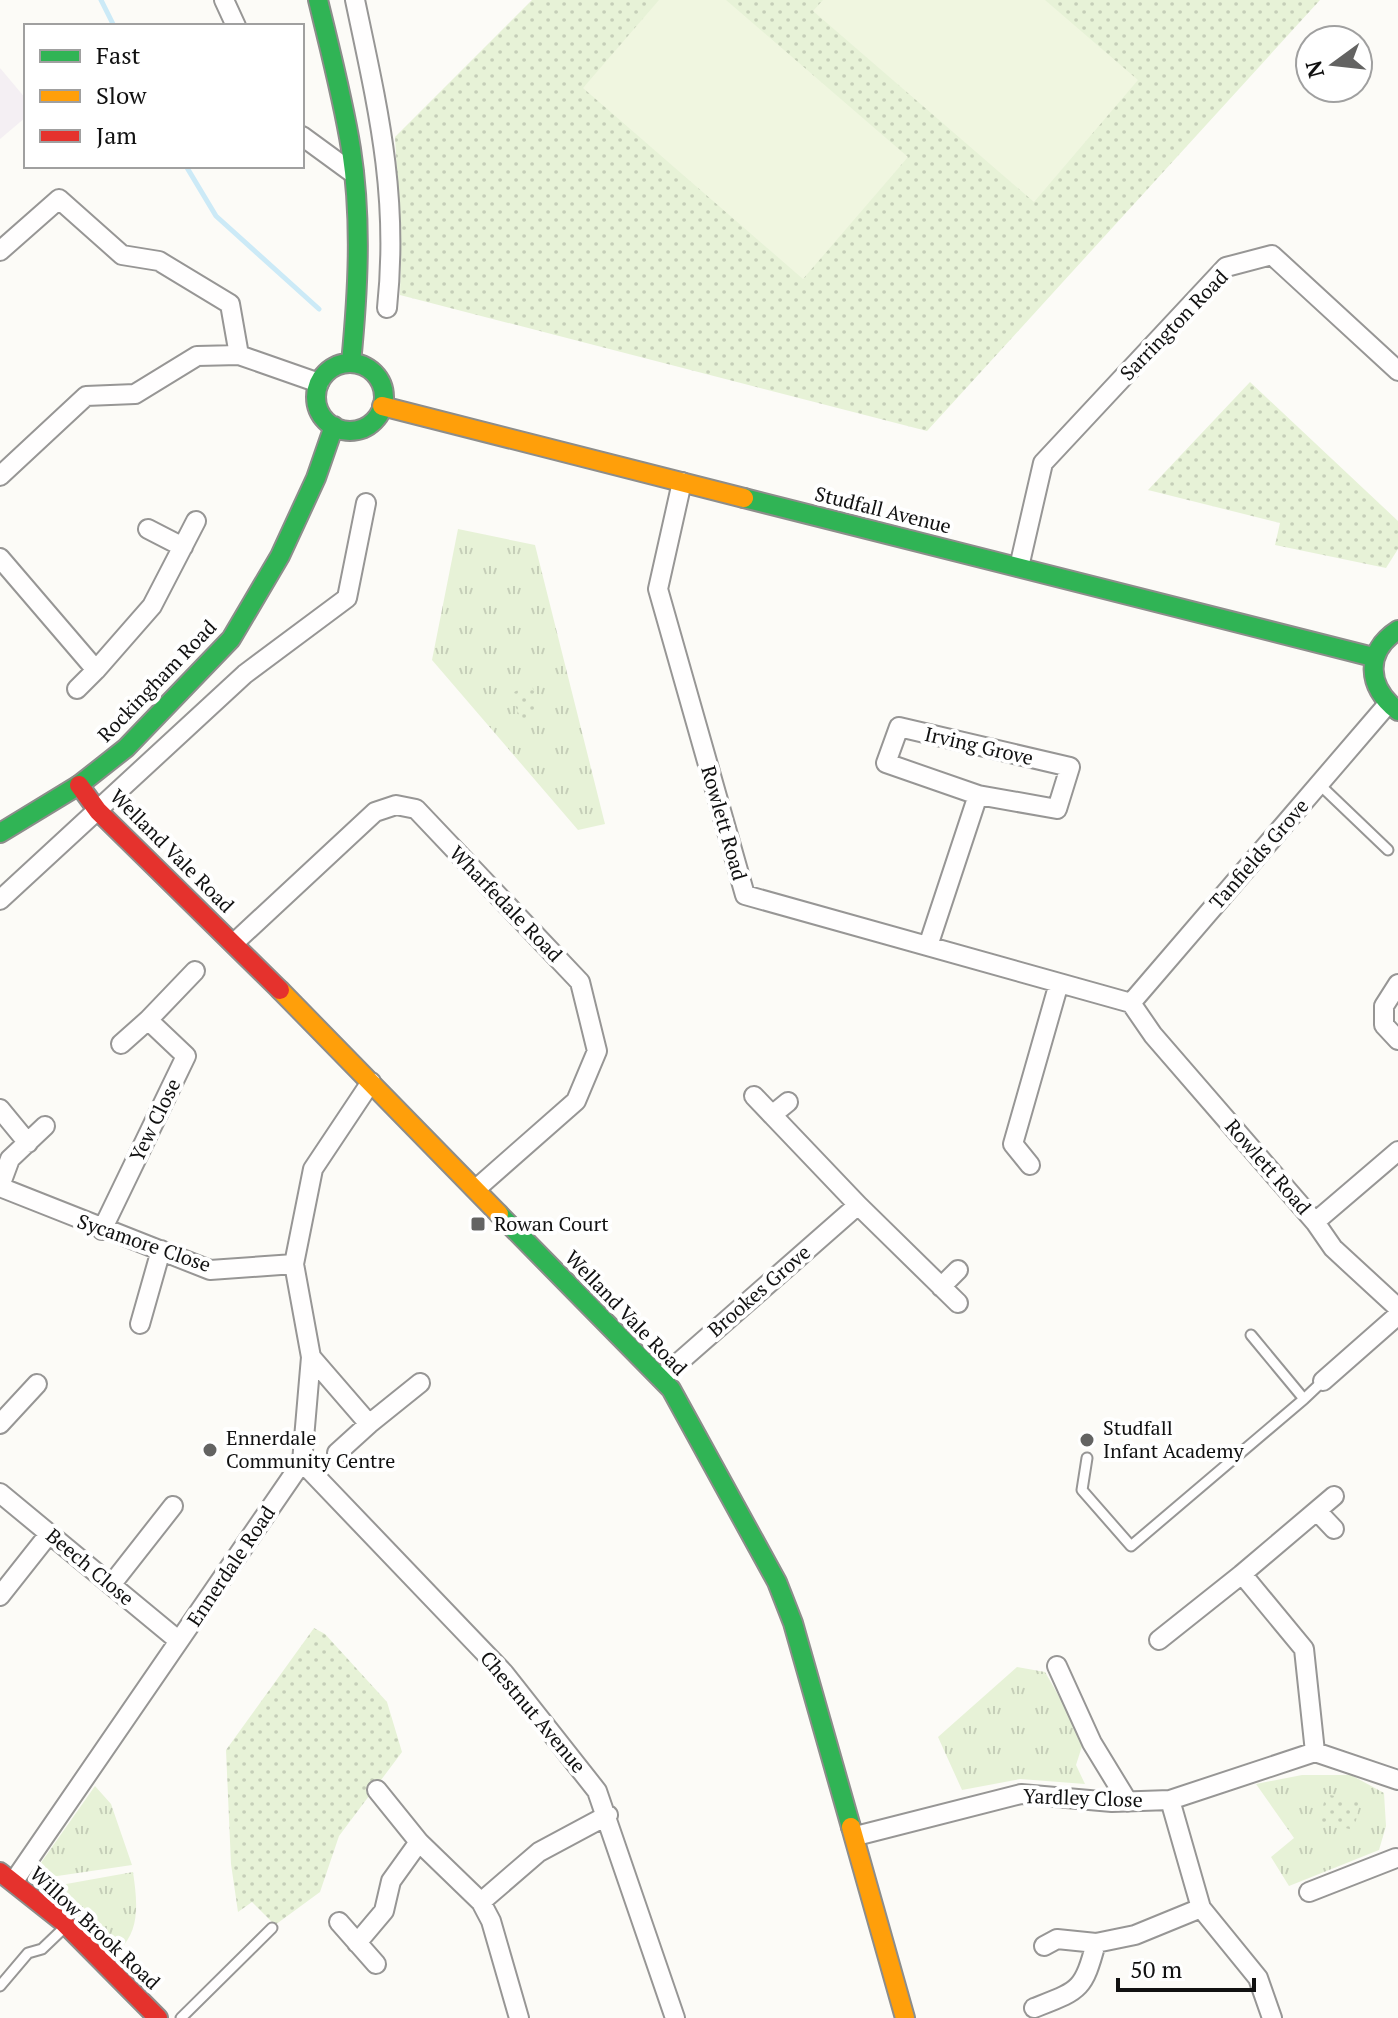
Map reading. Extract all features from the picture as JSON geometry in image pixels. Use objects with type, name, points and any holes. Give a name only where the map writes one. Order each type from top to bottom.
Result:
[{"type":"street","points":[[224,0],[235,24]]},
{"type":"street","points":[[318,0],[345,117],[354,174],[358,295],[351,363]]},
{"type":"street","points":[[355,0],[388,162],[393,251],[387,308]]},
{"type":"street","points":[[304,137],[354,174]]},
{"type":"street","points":[[0,251],[59,199],[122,255],[159,261],[230,304],[239,355]]},
{"type":"street","name":"Sarrington Road","points":[[1019,567],[1043,463],[1226,267],[1272,255],[1398,371]]},
{"type":"street","points":[[0,476],[86,396],[135,394],[197,356],[239,355],[319,383]]},
{"type":"street","points":[[351,363],[372,371],[379,380],[382,406],[369,425],[358,429],[334,426],[318,409],[319,383],[335,366],[351,363]]},
{"type":"street","name":"Studfall Avenue","points":[[382,406],[1373,657]]},
{"type":"street","name":"Rockingham Road","points":[[0,833],[79,785],[126,748],[231,639],[280,556],[316,478],[334,426]]},
{"type":"street","name":"Rowlett Road","points":[[682,482],[658,589],[745,895],[1131,1003],[1153,1035],[1315,1222],[1333,1248],[1398,1308]]},
{"type":"street","points":[[0,900],[245,674],[347,598],[366,503]]},
{"type":"street","points":[[77,689],[152,606],[196,521]]},
{"type":"street","points":[[148,529],[183,547]]},
{"type":"street","points":[[0,558],[96,670]]},
{"type":"street","points":[[1392,708],[1373,683],[1373,657],[1380,644],[1398,630]]},
{"type":"street","name":"Tanfields Grove","points":[[1131,1003],[1319,784],[1392,708]]},
{"type":"street","name":"Irving Grove","points":[[899,727],[1070,767],[1057,809],[978,795],[886,763],[899,727]]},
{"type":"street","name":"Welland Vale Road","points":[[79,785],[98,811],[234,943],[671,1389],[777,1582],[793,1623],[856,1836],[905,2018]]},
{"type":"street","points":[[928,946],[978,795]]},
{"type":"street","name":"Wharfedale Road","points":[[234,943],[375,812],[396,805],[416,809],[580,982],[597,1051],[576,1101],[476,1189]]},
{"type":"street","points":[[121,1044],[195,971]]},
{"type":"street","points":[[1030,1165],[1013,1144],[1059,983]]},
{"type":"street","points":[[1398,984],[1384,1006],[1384,1025],[1398,1040]]},
{"type":"street","name":"Yew Close","points":[[102,1230],[186,1056],[148,1020]]},
{"type":"street","name":"Ennerdale Road","points":[[7,1876],[179,1641],[302,1462],[311,1357],[294,1264],[313,1169],[371,1082]]},
{"type":"street","points":[[754,1096],[858,1205],[958,1303]]},
{"type":"street","points":[[772,1115],[788,1102]]},
{"type":"street","points":[[0,1109],[28,1143]]},
{"type":"street","points":[[0,1187],[10,1159],[45,1126]]},
{"type":"street","points":[[1315,1222],[1398,1151]]},
{"type":"street","name":"Sycamore Close","points":[[0,1187],[102,1230],[210,1270],[294,1264]]},
{"type":"street","name":"Brookes Grove","points":[[661,1378],[858,1205]]},
{"type":"street","points":[[140,1324],[161,1250]]},
{"type":"street","points":[[941,1287],[958,1270]]},
{"type":"street","points":[[1323,1381],[1398,1315]]},
{"type":"street","points":[[311,1357],[369,1424]]},
{"type":"street","points":[[337,1453],[420,1383]]},
{"type":"street","points":[[0,1424],[37,1384]]},
{"type":"street","name":"Chestnut Avenue","points":[[302,1462],[504,1673],[589,1779],[608,1815],[675,2018]]},
{"type":"street","name":"Beech Close","points":[[0,1493],[179,1641]]},
{"type":"street","points":[[1159,1640],[1184,1609],[1242,1574],[1334,1496]]},
{"type":"street","points":[[111,1585],[173,1506]]},
{"type":"street","points":[[1317,1511],[1334,1529]]},
{"type":"street","points":[[0,1596],[49,1534]]},
{"type":"street","points":[[1242,1574],[1304,1649],[1315,1752],[1398,1780]]},
{"type":"street","points":[[1057,1666],[1092,1743],[1128,1802]]},
{"type":"street","name":"Yardley Close","points":[[856,1836],[1021,1794],[1128,1802],[1170,1800],[1315,1752]]},
{"type":"street","points":[[377,1790],[419,1842],[481,1902],[491,1921],[519,2018]]},
{"type":"street","points":[[1170,1800],[1201,1908],[1258,1978],[1272,2018]]},
{"type":"street","points":[[481,1902],[549,1845],[608,1815]]},
{"type":"street","points":[[357,1943],[384,1911],[391,1881],[419,1842]]},
{"type":"street","points":[[1309,1892],[1397,1856]]},
{"type":"street","name":"Willow Brook Road","points":[[7,1876],[65,1927],[158,2018]]},
{"type":"street","points":[[1044,1946],[1057,1939],[1096,1943],[1135,1935],[1201,1908]]},
{"type":"street","points":[[339,1922],[376,1964]]},
{"type":"street","points":[[1034,2008],[1070,1994],[1086,1980],[1096,1943]]},
{"type":"lane","points":[[1319,784],[1388,850]]},
{"type":"lane","points":[[1251,1335],[1304,1399]]},
{"type":"lane","points":[[1087,1458],[1082,1490],[1131,1546],[1323,1381]]},
{"type":"lane","points":[[0,1986],[28,1953],[42,1949],[65,1927]]},
{"type":"lane","points":[[181,2018],[272,1928]]},
{"type":"shaded area","points":[[0,68],[24,97],[24,119],[0,139]]},
{"type":"green space","points":[[532,0],[1320,0],[1298,24],[1294,24],[1294,29],[927,431],[400,295],[401,246],[395,137]]},
{"type":"green space","points":[[659,0],[726,0],[908,157],[803,279],[583,88]]},
{"type":"green space","points":[[823,0],[1045,0],[1138,80],[1034,202],[813,11]]},
{"type":"green space","points":[[1250,382],[1398,521],[1398,549],[1386,568],[1275,545],[1280,523],[1148,490]]},
{"type":"green space","points":[[458,529],[535,545],[605,824],[578,830],[432,660]]},
{"type":"green space","points":[[530,684],[538,697],[535,716],[522,721],[510,694]]},
{"type":"green space","points":[[314,1628],[325,1634],[387,1702],[402,1752],[339,1836],[320,1892],[275,1925],[252,1902],[238,1912],[231,1864],[226,1750]]},
{"type":"green space","points":[[1017,1667],[1045,1672],[1084,1740],[1076,1765],[1085,1784],[1020,1779],[962,1790],[938,1737]]},
{"type":"green space","points":[[1302,1775],[1351,1775],[1384,1793],[1386,1826],[1379,1850],[1289,1886],[1271,1857],[1294,1838],[1256,1784]]},
{"type":"green space","points":[[95,1786],[111,1804],[132,1865],[37,1879],[34,1875],[38,1867]]},
{"type":"green space","points":[[1326,1794],[1360,1802],[1354,1830],[1319,1822]]},
{"type":"green space","points":[[133,1872],[136,1914],[131,1933],[119,1950],[44,1888]]},
{"type":"waterway","points":[[101,0],[113,24]]},
{"type":"waterway","points":[[187,168],[216,216],[319,309]]},
{"type":"traffic: fast","points":[[318,0],[344,112],[357,202],[356,310],[351,363]]},
{"type":"traffic: fast","points":[[350,363],[374,373],[384,397],[374,421],[350,431],[326,421],[316,397],[326,373],[350,363]]},
{"type":"traffic: fast","points":[[0,833],[79,785],[126,748],[231,639],[280,556],[316,478],[334,426]]},
{"type":"traffic: fast","points":[[744,498],[1373,657]]},
{"type":"traffic: fast","points":[[1398,630],[1379,649],[1374,670],[1380,691],[1398,711]]},
{"type":"traffic: fast","points":[[499,1214],[671,1389],[777,1582],[793,1623],[851,1827]]},
{"type":"traffic: slow","points":[[382,406],[744,498]]},
{"type":"traffic: slow","points":[[280,990],[499,1214]]},
{"type":"traffic: slow","points":[[851,1827],[905,2018]]},
{"type":"traffic: jam","points":[[79,785],[98,811],[280,990]]},
{"type":"traffic: jam","points":[[0,1872],[63,1922],[158,2018]]},
{"type":"place","name":"Rowan Court","points":[[478,1224]]},
{"type":"place","name":"Studfall Infant Academy","points":[[1087,1440]]},
{"type":"place","name":"Ennerdale Community Centre","points":[[210,1450]]}]
